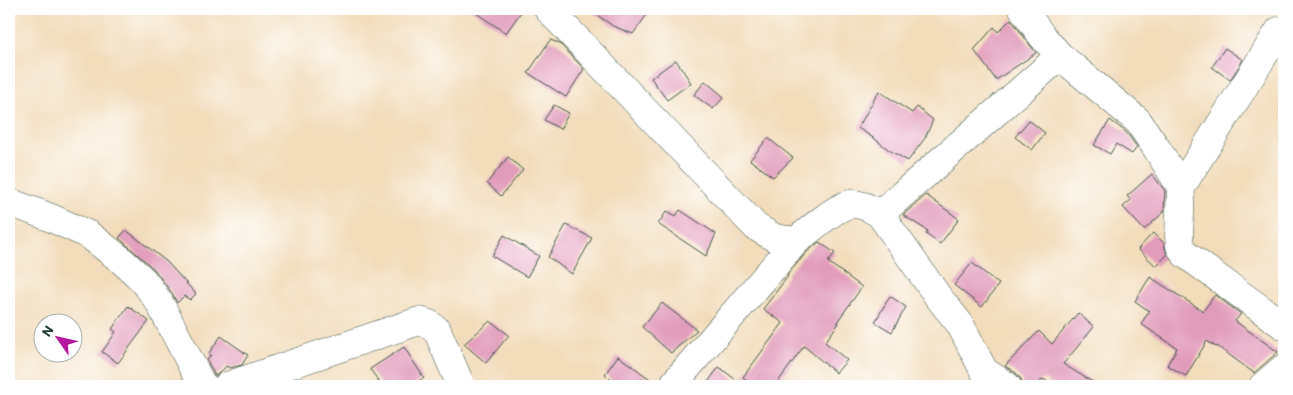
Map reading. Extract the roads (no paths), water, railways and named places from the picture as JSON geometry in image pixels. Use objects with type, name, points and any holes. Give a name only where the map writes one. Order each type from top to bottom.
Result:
[{"type":"street","points":[[548,9],[756,227],[774,238],[796,241]]},
{"type":"street","points":[[1023,9],[1042,36],[1060,56],[1138,121],[1182,187]]},
{"type":"street","points":[[1279,31],[1182,187],[1178,237],[1180,246],[1185,254],[1284,326]]},
{"type":"street","points":[[880,214],[1060,56]]},
{"type":"street","points":[[9,202],[89,235],[120,258],[143,280],[159,302],[204,386]]},
{"type":"street","points":[[675,382],[796,241],[832,213],[850,204],[868,207],[880,214],[939,298],[960,324],[984,371],[1007,386]]},
{"type":"street","points":[[227,386],[419,321],[429,324],[437,330],[461,386]]},
{"type":"street","points":[[1262,386],[1284,368]]}]
